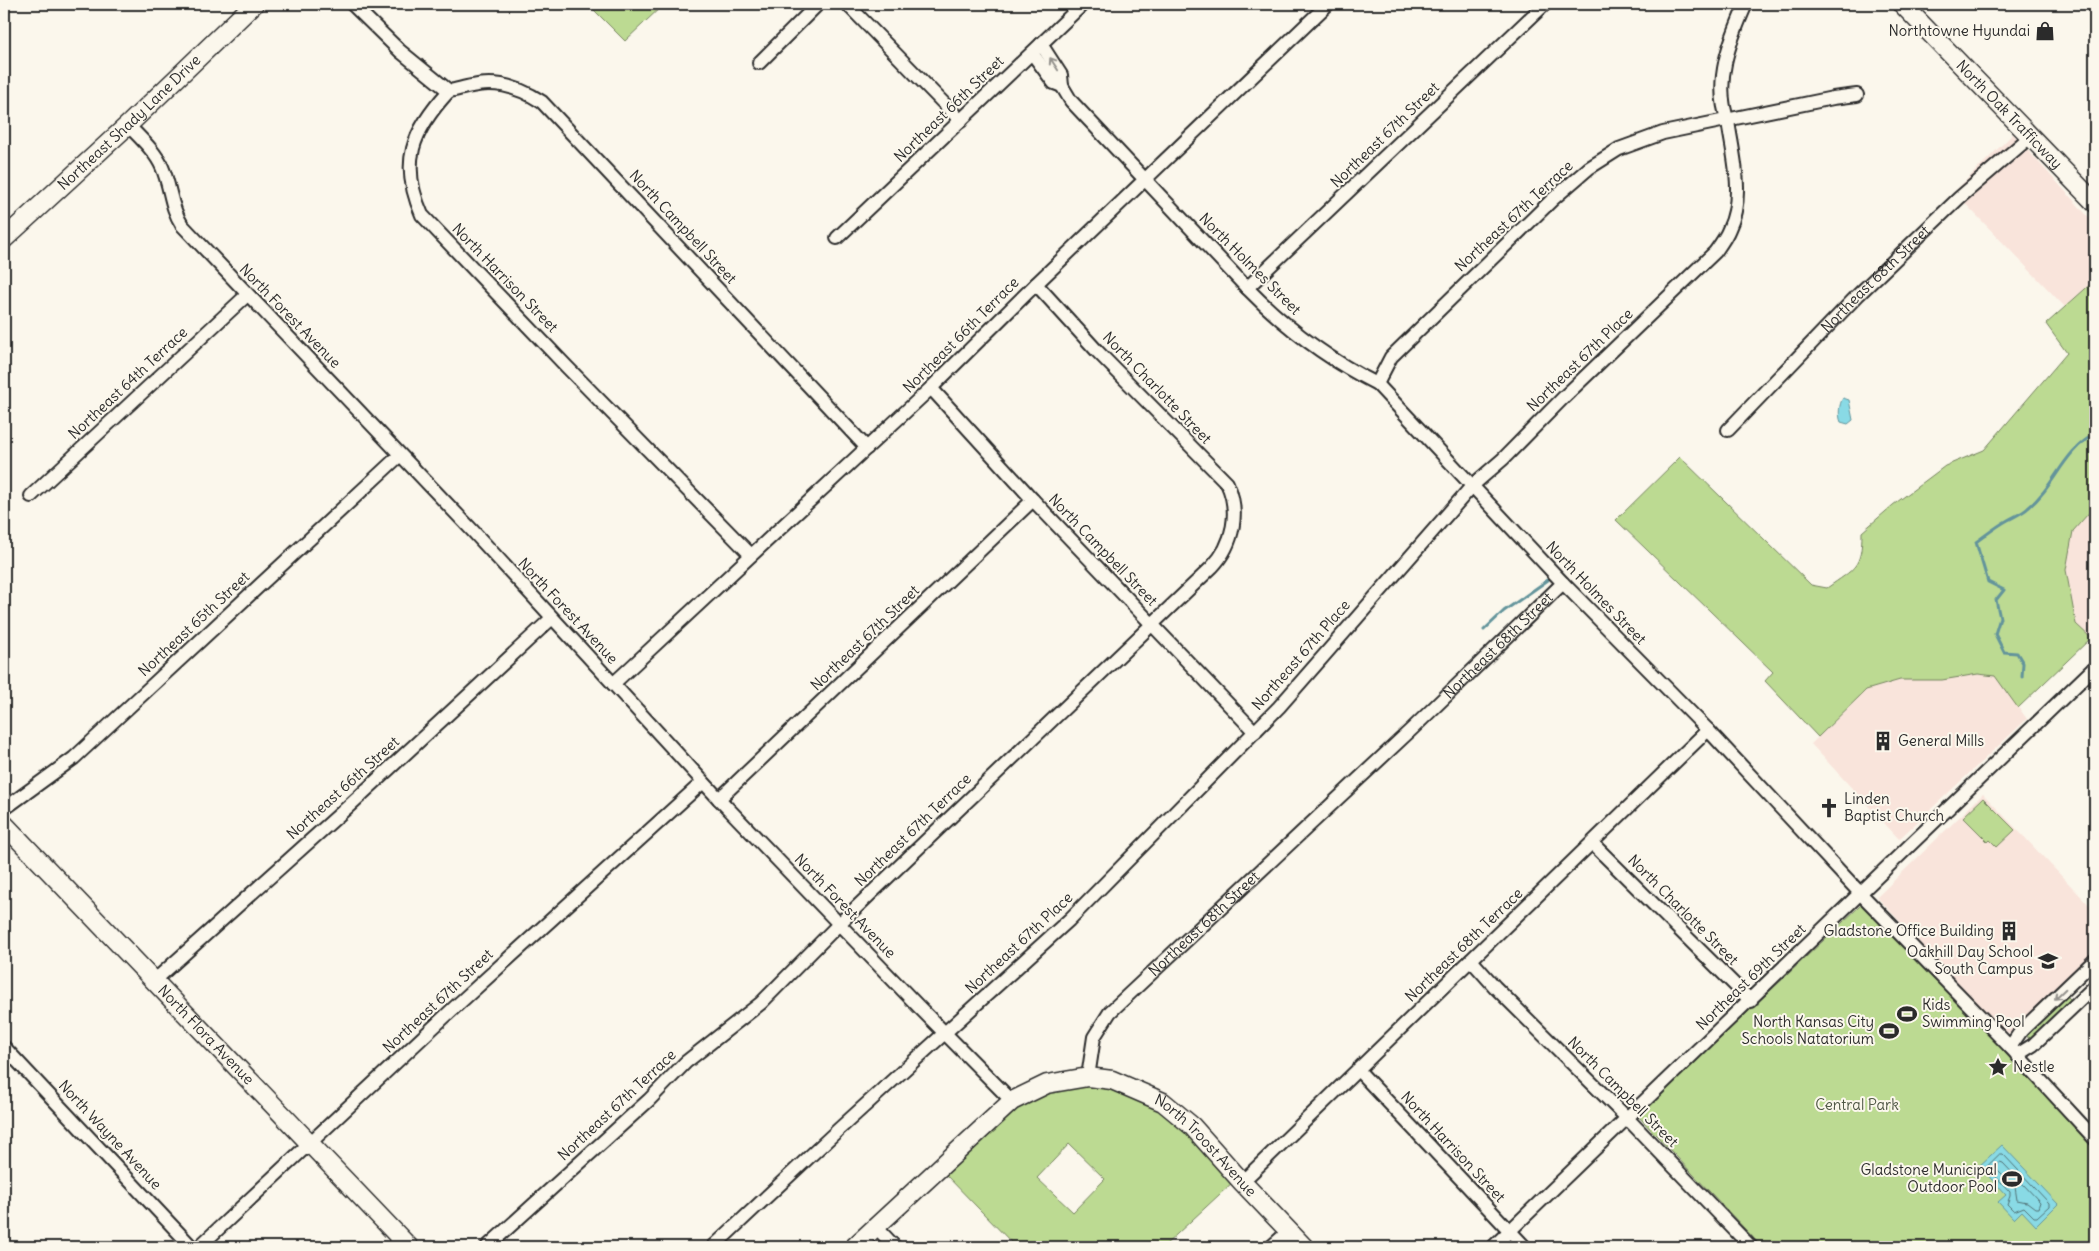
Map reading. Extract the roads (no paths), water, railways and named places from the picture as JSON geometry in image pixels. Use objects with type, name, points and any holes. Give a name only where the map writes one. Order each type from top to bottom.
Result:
[{"type":"street","name":"Northeast Shady Lane Drive","points":[[4,239],[128,125],[254,4]]},
{"type":"street","points":[[352,4],[400,51],[449,91]]},
{"type":"street","points":[[759,63],[818,4]]},
{"type":"street","points":[[846,4],[961,121]]},
{"type":"street","name":"Northeast 66th Street","points":[[838,238],[1083,4]]},
{"type":"street","name":"Northeast 66th Terrace","points":[[613,684],[931,388],[1036,284],[1328,4]]},
{"type":"street","name":"Northeast 67th Street","points":[[1247,288],[1545,4]]},
{"type":"street","name":"Northeast 67th Place","points":[[713,1247],[1069,920],[1279,707],[1473,485],[1503,459],[1564,397],[1715,252],[1730,229],[1736,208],[1738,186],[1728,121],[1724,112],[1724,63],[1728,47],[1746,4]]},
{"type":"street","name":"North Oak Trafficway","points":[[1902,4],[2095,203]]},
{"type":"street","name":"North Holmes Street","points":[[1036,49],[1054,82],[1062,86],[1071,102],[1087,120],[1272,314],[1293,331],[1356,373],[1377,384],[1473,485],[1562,583],[1708,730],[1860,894],[2014,1051],[2095,1138]]},
{"type":"street","name":"North Campbell Street","points":[[449,91],[472,85],[502,85],[523,91],[542,102],[867,448]]},
{"type":"street","name":"North Harrison Street","points":[[449,91],[428,115],[414,144],[411,177],[416,201],[422,215],[751,555]]},
{"type":"street","name":"Northeast 67th Terrace","points":[[1377,384],[1391,357],[1553,199],[1589,168],[1619,149],[1663,133],[1833,98],[1857,95]]},
{"type":"street","name":"North Forest Avenue","points":[[128,125],[159,160],[166,178],[172,205],[182,225],[400,455],[719,799],[1012,1101]]},
{"type":"street","name":"Northeast 68th Street","points":[[1728,430],[1858,295],[1959,198],[2031,136]]},
{"type":"street","name":"North Charlotte Street","points":[[1036,284],[1097,350],[1227,483],[1235,509],[1233,524]]},
{"type":"street","name":"Northeast 64th Terrace","points":[[31,496],[248,295]]},
{"type":"street","name":"North Campbell Street","points":[[931,388],[1033,500],[1255,732]]},
{"type":"street","name":"Northeast 65th Street","points":[[4,809],[74,758],[400,455]]},
{"type":"street","name":"Northeast 67th Street","points":[[719,799],[1033,500]]},
{"type":"street","name":"Northeast 67th Terrace","points":[[487,1247],[649,1100],[686,1062],[761,1002],[839,924],[1152,625],[1217,562],[1227,543],[1233,524]]},
{"type":"street","name":"Northeast 68th Street","points":[[1088,1077],[1094,1037],[1110,1012],[1413,728],[1562,583]]},
{"type":"street","name":"Northeast 66th Street","points":[[154,981],[350,806],[552,618]]},
{"type":"street","name":"Northeast 69th Street","points":[[1493,1247],[1751,1001],[2095,667]]},
{"type":"street","name":"Northeast 68th Terrace","points":[[1242,1182],[1708,730]]},
{"type":"street","name":"Northeast 67th Street","points":[[199,1247],[309,1143],[703,782]]},
{"type":"street","name":"North Flora Avenue","points":[[4,824],[409,1247]]},
{"type":"street","name":"North Charlotte Street","points":[[1592,843],[1751,1001]]},
{"type":"street","name":"North Campbell Street","points":[[1471,960],[1495,987],[1627,1118],[1751,1247]]},
{"type":"street","points":[[2014,1051],[2021,1032],[2095,960]]},
{"type":"street","points":[[2014,1051],[2033,1045],[2095,986]]},
{"type":"street","name":"North Wayne Avenue","points":[[4,1047],[192,1247]]},
{"type":"street","name":"North Harrison Street","points":[[1358,1070],[1525,1247]]},
{"type":"street","points":[[854,1247],[1012,1101],[1047,1084],[1088,1077]]},
{"type":"street","name":"North Troost Avenue","points":[[1088,1077],[1112,1080],[1163,1102],[1192,1126],[1304,1247]]},
{"type":"street","points":[[876,1227],[895,1247]]},
{"type":"street","points":[[1272,1247],[1289,1231]]},
{"type":"water","points":[[1843,398],[1849,400],[1853,420],[1848,424],[1841,422],[1840,419],[1840,406]]},
{"type":"water","name":"Gladstone Municipal Outdoor Pool","points":[[2002,1145],[2058,1204],[2036,1226],[2022,1211],[2014,1219],[1998,1202],[2006,1195],[1979,1166]]},
{"type":"waterway","points":[[2022,677],[2023,663],[2017,653],[2004,652],[1995,634],[2000,618],[1996,600],[2004,590],[1988,582],[1976,542],[2028,508],[2046,489],[2075,449],[2095,434]]},
{"type":"waterway","points":[[1484,630],[1504,611],[1548,580]]},
{"type":"place","name":"Northtowne Hyundai","points":[[2045,31]]},
{"type":"place","name":"General Mills","points":[[1883,741]]},
{"type":"place","name":"Linden Baptist Church","points":[[1829,808]]},
{"type":"place","name":"Gladstone Office Building","points":[[2009,931]]},
{"type":"place","name":"Oakhill Day School South Campus","points":[[2048,961]]},
{"type":"place","name":"Kids Swimming Pool","points":[[1907,1014]]},
{"type":"place","name":"North Kansas City Schools Natatorium","points":[[1889,1031]]},
{"type":"place","name":"Nestle","points":[[1998,1067]]},
{"type":"place","name":"Gladstone Municipal Outdoor Pool","points":[[2012,1179]]},
{"type":"park label","name":"Central Park","points":[[1857,1105]]}]
